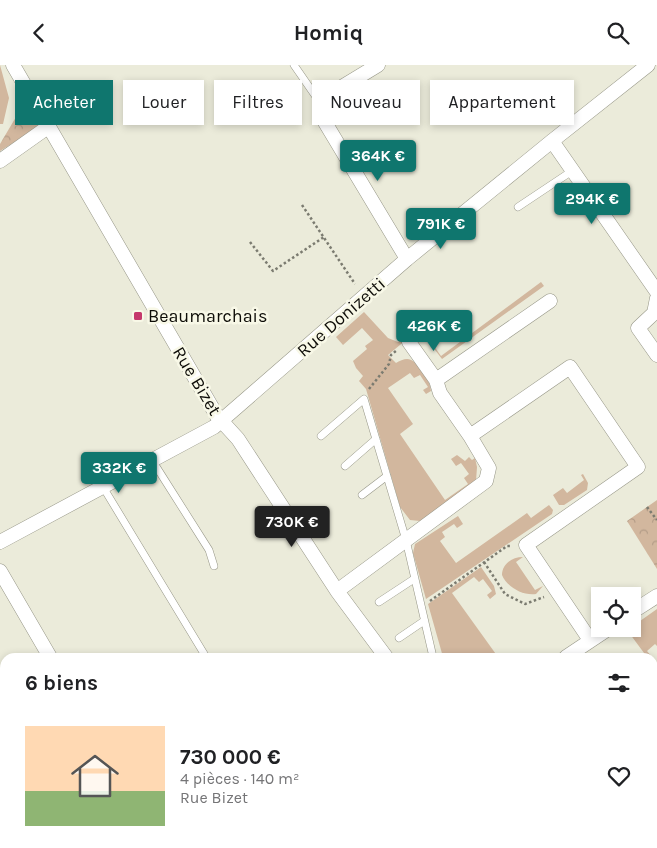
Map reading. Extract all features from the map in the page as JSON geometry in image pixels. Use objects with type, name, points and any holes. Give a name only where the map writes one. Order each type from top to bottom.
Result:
[{"type":"street","name":"Rue Bizet","points":[[13,65],[222,421],[238,439],[337,591],[383,653]]},
{"type":"street","points":[[353,80],[378,65]]},
{"type":"street","name":"Rue Donizetti","points":[[0,542],[222,421],[407,259],[645,66]]},
{"type":"street","points":[[327,125],[407,259]]},
{"type":"street","points":[[0,161],[48,127]]},
{"type":"street","points":[[552,141],[657,292]]},
{"type":"street","points":[[657,298],[654,313],[638,328],[657,355]]},
{"type":"street","points":[[436,380],[550,301]]},
{"type":"street","points":[[337,591],[486,481],[489,468],[470,436],[440,393],[436,380],[409,341]]},
{"type":"street","points":[[470,436],[570,367],[638,467],[526,545],[590,640]]},
{"type":"street","points":[[0,571],[48,653]]},
{"type":"street","points":[[641,606],[657,596]]},
{"type":"street","points":[[572,653],[595,637]]},
{"type":"lane","points":[[294,65],[312,91]]},
{"type":"lane","points":[[518,207],[572,171]]},
{"type":"lane","points":[[322,435],[364,399],[406,540],[431,653]]},
{"type":"lane","points":[[345,466],[376,439]]},
{"type":"lane","points":[[152,460],[209,550],[214,566]]},
{"type":"lane","points":[[362,495],[387,476]]},
{"type":"lane","points":[[103,487],[204,653]]},
{"type":"lane","points":[[379,602],[414,579]]},
{"type":"lane","points":[[399,637],[424,621]]},
{"type":"path","points":[[302,205],[355,284],[362,279]]},
{"type":"path","points":[[250,242],[273,271],[324,237]]},
{"type":"path","points":[[364,399],[365,394],[389,364],[391,355],[409,341]]},
{"type":"path","points":[[647,507],[657,520]]},
{"type":"path","points":[[421,608],[507,546],[526,545]]},
{"type":"path","points":[[484,563],[505,594],[525,604],[540,599],[556,590]]},
{"type":"green space","points":[[0,65],[9,98],[3,124],[0,124]]},
{"type":"green space","points":[[15,119],[15,125],[38,125],[39,127],[0,151],[0,144]]},
{"type":"green space","points":[[541,282],[544,286],[442,359],[419,329],[388,355],[396,363],[407,359],[411,360],[419,367],[429,382],[431,391],[426,394],[423,390],[428,387],[420,375],[414,378],[410,373],[388,388],[413,424],[400,434],[445,500],[468,484],[464,478],[469,474],[461,463],[456,466],[451,459],[457,455],[465,461],[469,457],[472,460],[475,458],[477,467],[476,481],[420,521],[410,520],[400,507],[366,389],[359,381],[363,376],[353,361],[367,349],[365,346],[373,340],[362,328],[343,345],[336,337],[364,312],[388,338],[398,342],[419,325],[441,356]]},
{"type":"green space","points":[[583,474],[588,483],[587,490],[564,505],[559,505],[553,495],[563,488],[567,493],[584,480],[581,475]]},
{"type":"green space","points":[[657,500],[657,569],[627,521]]},
{"type":"green space","points":[[549,505],[553,510],[552,514],[426,599],[413,553],[415,544],[458,516],[463,524],[457,528],[454,524],[442,532],[445,537],[440,541],[456,563],[527,513],[531,518]]},
{"type":"green space","points":[[523,557],[516,562],[535,590],[543,586],[536,594],[526,594],[516,590],[502,575],[502,571],[508,562],[515,558]]},
{"type":"green space","points":[[481,567],[494,586],[496,594],[490,599],[487,595],[492,591],[483,579],[479,582],[474,577],[452,593],[495,653],[442,653],[428,604]]},
{"type":"green space","points":[[657,609],[657,646],[655,644],[647,651],[649,653],[644,653],[632,637],[641,637],[641,620]]},
{"type":"place","name":"Beaumarchais","points":[[138,316]]}]
